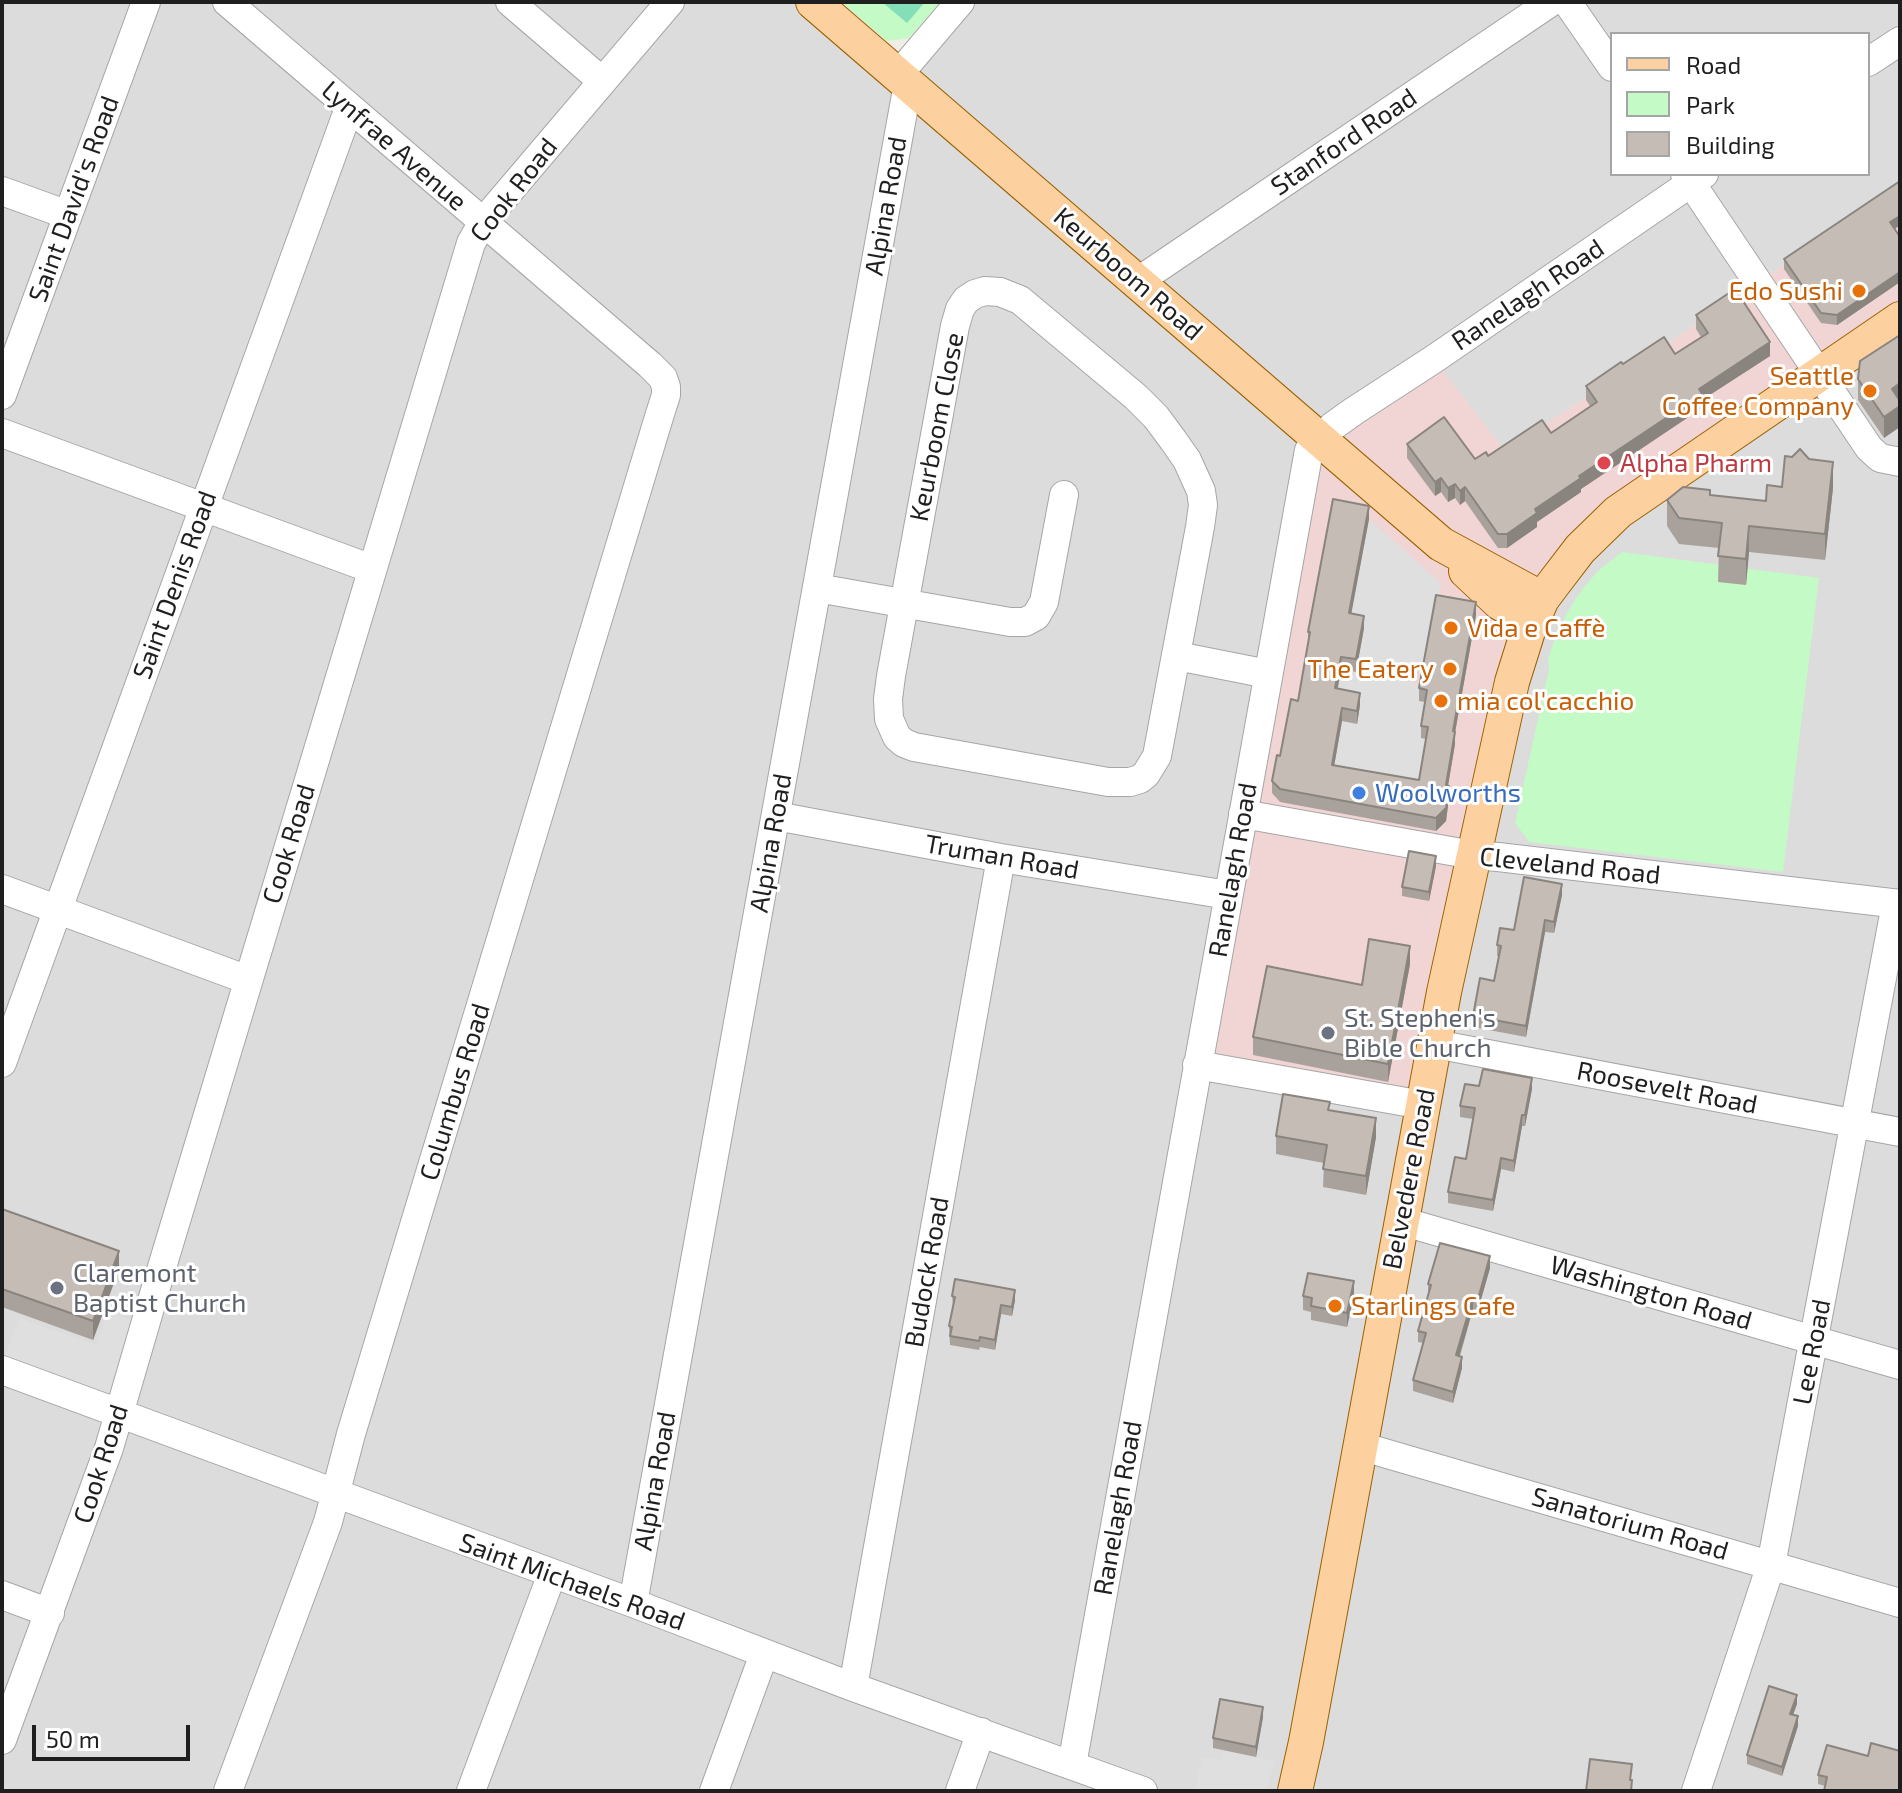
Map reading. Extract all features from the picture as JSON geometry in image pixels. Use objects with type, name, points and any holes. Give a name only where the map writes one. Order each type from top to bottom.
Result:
[{"type":"main road","name":"Keurboom Road","points":[[813,2],[1444,546],[1537,610]]},
{"type":"main road","name":"Belvedere Road","points":[[1295,1791],[1435,1044],[1473,855],[1523,643],[1537,610],[1580,549],[1618,512],[1900,319]]},
{"type":"street","name":"Saint David's Road","points":[[2,395],[146,2]]},
{"type":"street","name":"Lynfrae Avenue","points":[[227,2],[650,365],[663,378],[666,387]]},
{"type":"street","points":[[510,2],[602,81]]},
{"type":"street","name":"Cook Road","points":[[2,1740],[109,1448],[471,243],[483,222],[670,2]]},
{"type":"street","points":[[903,79],[960,2]]},
{"type":"street","name":"Stanford Road","points":[[1137,282],[1551,2]]},
{"type":"street","points":[[1567,2],[1610,64]]},
{"type":"street","points":[[1870,61],[1900,41]]},
{"type":"street","name":"Alpina Road","points":[[633,1603],[817,588],[903,79]]},
{"type":"street","name":"Saint Denis Road","points":[[2,1063],[349,108]]},
{"type":"street","points":[[1693,177],[1875,455],[1900,462]]},
{"type":"street","name":"Ranelagh Road","points":[[1072,1765],[1309,450],[1333,426],[1354,411],[1434,359],[1693,177]]},
{"type":"street","points":[[2,191],[68,215]]},
{"type":"street","name":"Keurboom Close","points":[[1000,292],[1020,300],[1136,397],[1156,417],[1187,460],[1201,491],[1203,505],[1178,650],[1157,756],[1150,770],[1140,779],[1108,782],[914,747],[897,737],[889,719],[891,676],[955,326],[960,309],[975,294],[1000,292]]},
{"type":"street","name":"Columbus Road","points":[[228,1791],[328,1522],[351,1434],[666,387]]},
{"type":"street","points":[[2,433],[372,569]]},
{"type":"street","points":[[817,588],[1017,623],[1030,620],[1044,602],[1064,495]]},
{"type":"street","points":[[1178,650],[1269,667]]},
{"type":"street","name":"Cleveland Road","points":[[1243,814],[1473,855],[1898,904]]},
{"type":"street","name":"Truman Road","points":[[776,816],[1001,858],[1228,895]]},
{"type":"street","name":"Budock Road","points":[[853,1687],[1001,858]]},
{"type":"street","points":[[2,889],[248,980]]},
{"type":"street","name":"Lee Road","points":[[1696,1791],[1771,1565],[1898,904]]},
{"type":"street","name":"Roosevelt Road","points":[[1435,1044],[1900,1132]]},
{"type":"street","points":[[1197,1065],[1423,1105]]},
{"type":"street","name":"Washington Road","points":[[1401,1221],[1900,1365]]},
{"type":"street","name":"Saint Michaels Road","points":[[2,1370],[853,1687],[1143,1791]]},
{"type":"street","name":"Sanatorium Road","points":[[1360,1446],[1900,1603]]},
{"type":"street","points":[[471,1791],[552,1574]]},
{"type":"street","points":[[2,1595],[50,1613]]},
{"type":"street","points":[[714,1791],[764,1654]]},
{"type":"street","points":[[960,1791],[981,1732]]},
{"type":"shaded area","points":[[2,2],[813,2],[898,75],[960,2],[1900,2],[1900,182],[1758,283],[1504,452],[1512,682],[1569,562],[1900,319],[1900,1791],[2,1791]]},
{"type":"shaded area","points":[[1900,182],[1900,319],[1634,500],[1554,583],[1423,1105],[1197,1065],[1309,450],[1434,359],[1505,451],[1758,283]]},
{"type":"shaded area","points":[[1369,519],[1441,583],[1430,644],[1432,673],[1416,671],[1414,685],[1422,687],[1427,703],[1421,738],[1428,740],[1420,785],[1332,778],[1342,721],[1357,723],[1335,701],[1341,669],[1356,672],[1364,629],[1349,626]]},
{"type":"shaded area","points":[[108,1312],[139,1322],[112,1397],[4,1359],[19,1318],[96,1345]]},
{"type":"shaded area","points":[[1224,1751],[1274,1761],[1267,1791],[1195,1791],[1202,1757],[1222,1761]]},
{"type":"green space","points":[[841,2],[940,2],[909,38],[887,41]]},
{"type":"green space","points":[[882,2],[925,2],[907,23]]},
{"type":"green space","points":[[1622,552],[1819,578],[1783,872],[1529,842],[1515,823],[1549,669],[1548,658],[1559,628],[1584,587]]},
{"type":"building","points":[[1900,181],[1900,216],[1890,222],[1900,237],[1900,272],[1837,315],[1821,313],[1784,259]]},
{"type":"building","points":[[1735,289],[1770,342],[1699,389],[1702,394],[1579,476],[1581,478],[1535,509],[1537,513],[1507,534],[1498,534],[1465,487],[1460,491],[1455,484],[1448,488],[1441,478],[1435,482],[1407,444],[1444,417],[1475,459],[1486,452],[1488,456],[1542,420],[1551,433],[1597,402],[1586,386],[1621,362],[1623,364],[1664,337],[1675,354],[1708,333],[1696,315]]},
{"type":"building","points":[[1900,335],[1900,383],[1892,389],[1900,406],[1884,417],[1858,379],[1860,361]]},
{"type":"building","points":[[1800,449],[1809,459],[1833,462],[1825,534],[1749,526],[1746,559],[1718,556],[1722,523],[1679,518],[1667,500],[1683,487],[1710,490],[1710,495],[1766,501],[1767,485],[1782,487],[1785,456],[1792,457]]},
{"type":"building","points":[[1333,499],[1369,506],[1349,613],[1364,616],[1356,659],[1341,657],[1335,688],[1360,693],[1357,711],[1342,708],[1332,765],[1419,780],[1428,727],[1421,726],[1427,690],[1419,688],[1436,595],[1476,602],[1453,731],[1446,808],[1436,818],[1280,789],[1272,781],[1291,699],[1298,701]]},
{"type":"building","points":[[1409,851],[1436,856],[1429,892],[1402,887]]},
{"type":"building","points":[[1524,877],[1562,884],[1554,922],[1545,920],[1526,1026],[1473,1016],[1480,978],[1494,981],[1501,946],[1497,945],[1500,928],[1514,930]]},
{"type":"building","name":"St. Stephen's Bible Church","points":[[1369,939],[1410,946],[1388,1064],[1253,1037],[1267,966],[1362,985]]},
{"type":"building","points":[[1483,1069],[1532,1078],[1514,1161],[1501,1158],[1493,1200],[1448,1192],[1455,1157],[1466,1159],[1475,1108],[1460,1106],[1465,1084],[1479,1086]]},
{"type":"building","points":[[1283,1094],[1330,1102],[1328,1110],[1376,1118],[1366,1176],[1323,1169],[1327,1145],[1276,1136]]},
{"type":"building","name":"Claremont Baptist Church","points":[[2,1209],[119,1251],[93,1321],[2,1289]]},
{"type":"building","points":[[1440,1243],[1490,1256],[1478,1299],[1473,1297],[1456,1355],[1462,1357],[1453,1392],[1413,1380],[1426,1333],[1418,1331]]},
{"type":"building","points":[[1308,1273],[1354,1281],[1347,1313],[1311,1306],[1312,1298],[1303,1296]]},
{"type":"building","points":[[955,1279],[1015,1290],[1012,1307],[1001,1305],[995,1340],[980,1337],[979,1341],[950,1336]]},
{"type":"building","points":[[1769,1686],[1797,1695],[1790,1714],[1798,1716],[1782,1767],[1747,1755]]},
{"type":"building","points":[[1220,1699],[1263,1707],[1256,1747],[1213,1738]]},
{"type":"building","points":[[1871,1743],[1900,1751],[1900,1791],[1824,1791],[1827,1777],[1818,1775],[1827,1745],[1868,1756]]},
{"type":"building","points":[[1590,1759],[1632,1764],[1631,1791],[1586,1791]]},
{"type":"place","name":"Edo Sushi","points":[[1859,291]]},
{"type":"place","name":"Seattle Coffee Company","points":[[1870,391]]},
{"type":"place","name":"Alpha Pharm","points":[[1604,463]]},
{"type":"place","name":"Vida e Caffè","points":[[1451,628]]},
{"type":"place","name":"The Eatery","points":[[1450,669]]},
{"type":"place","name":"mia col'cacchio","points":[[1441,701]]},
{"type":"place","name":"Woolworths","points":[[1359,793]]},
{"type":"place","name":"St. Stephen's Bible Church","points":[[1328,1033]]},
{"type":"place","name":"Claremont Baptist Church","points":[[57,1288]]},
{"type":"place","name":"Starlings Cafe","points":[[1335,1306]]}]
